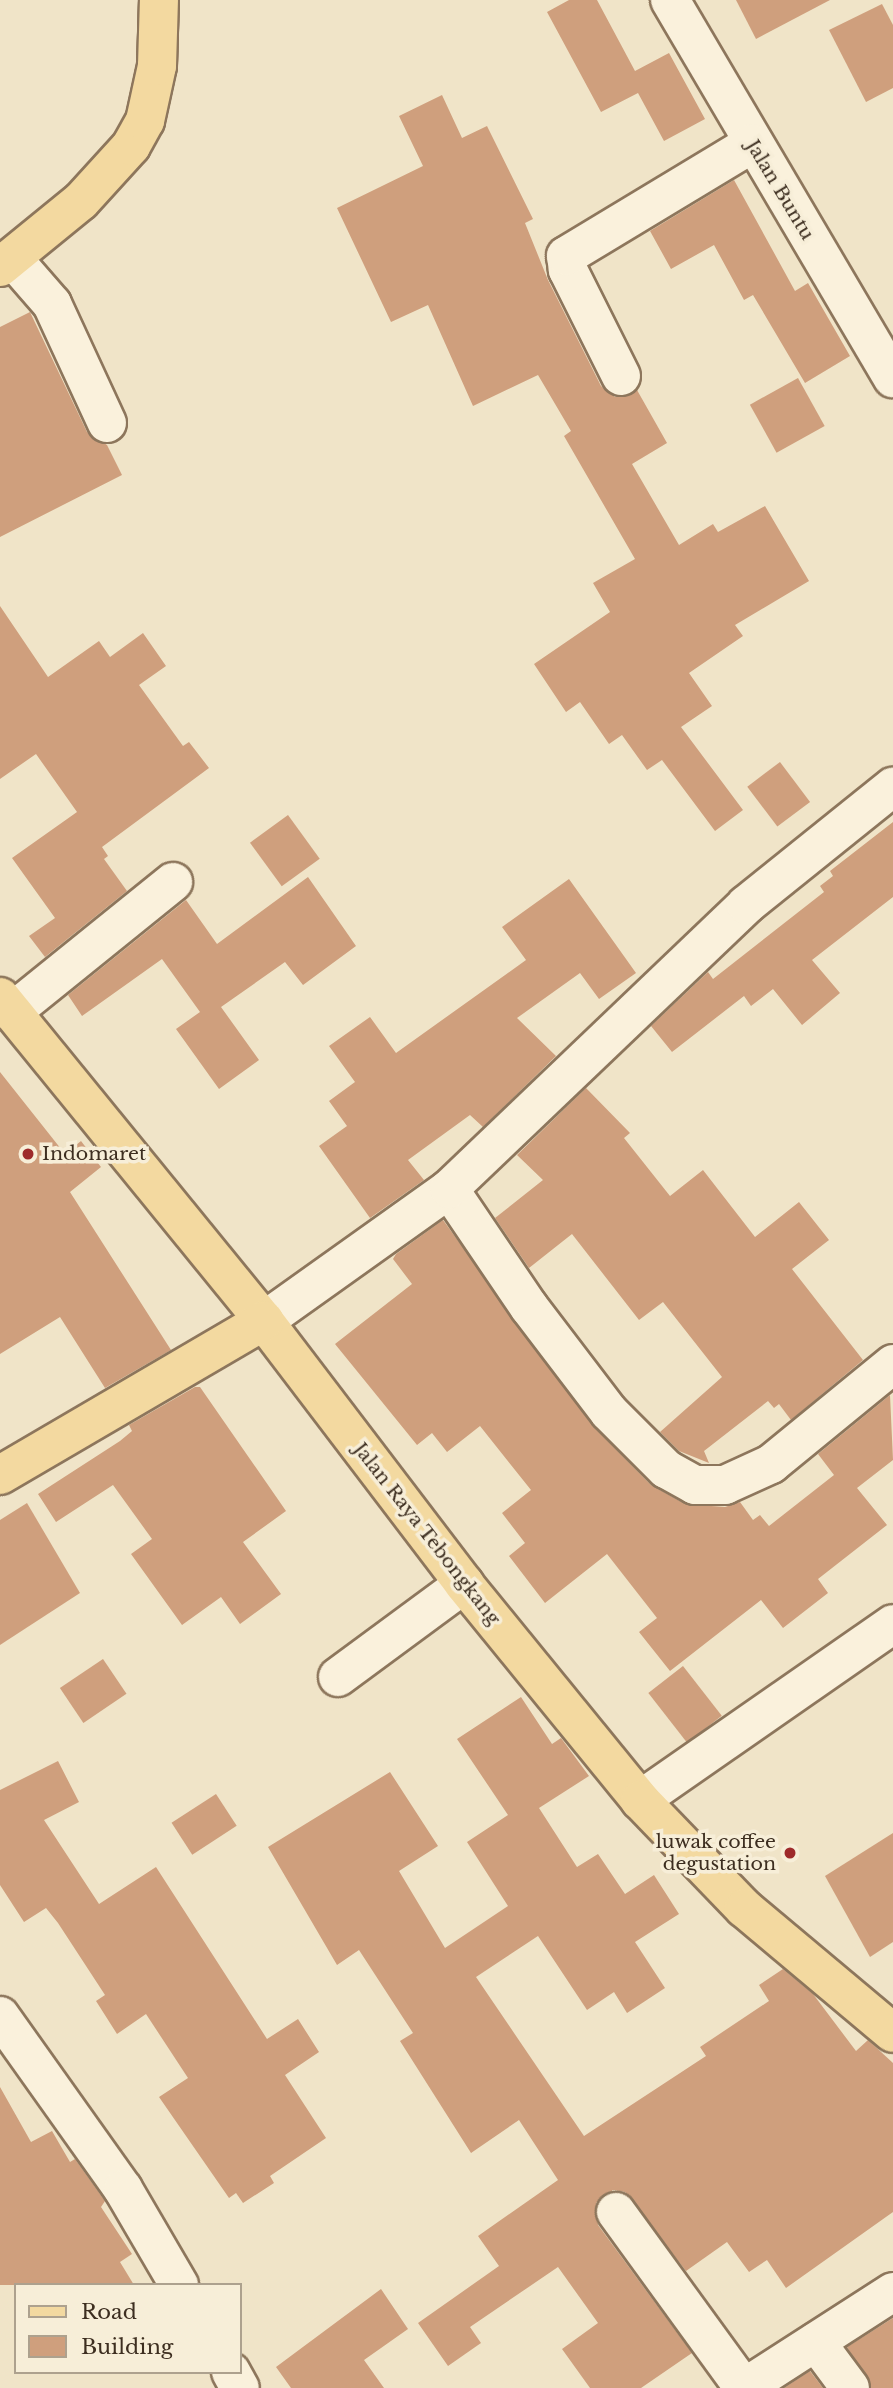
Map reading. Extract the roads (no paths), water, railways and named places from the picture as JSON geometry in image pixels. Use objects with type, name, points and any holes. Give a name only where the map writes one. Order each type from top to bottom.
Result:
[{"type":"main road","points":[[6,262],[81,201],[131,146],[145,121],[158,66],[159,0]]},
{"type":"main road","name":"Jalan Raya Tebongkang","points":[[6,1005],[264,1321],[464,1584],[640,1800],[744,1908],[893,2033]]},
{"type":"main road","points":[[0,1475],[264,1321]]},
{"type":"street","name":"Jalan Buntu","points":[[670,0],[752,144],[893,378]]},
{"type":"street","points":[[621,376],[568,270],[566,256],[752,144]]},
{"type":"street","points":[[6,262],[52,304],[107,422]]},
{"type":"street","points":[[264,1321],[449,1189],[746,905],[893,787]]},
{"type":"street","points":[[6,1005],[173,883]]},
{"type":"street","points":[[449,1189],[528,1307],[610,1412],[666,1469],[695,1485],[725,1485],[771,1464],[893,1364]]},
{"type":"street","points":[[338,1677],[464,1584]]},
{"type":"street","points":[[640,1800],[893,1624]]},
{"type":"street","points":[[0,2016],[124,2189],[178,2283]]},
{"type":"street","points":[[616,2212],[744,2388],[893,2292]]},
{"type":"street","points":[[816,2342],[850,2388]]},
{"type":"place","name":"Indomaret","points":[[28,1154]]},
{"type":"place","name":"luwak coffee degustation","points":[[790,1853]]}]
